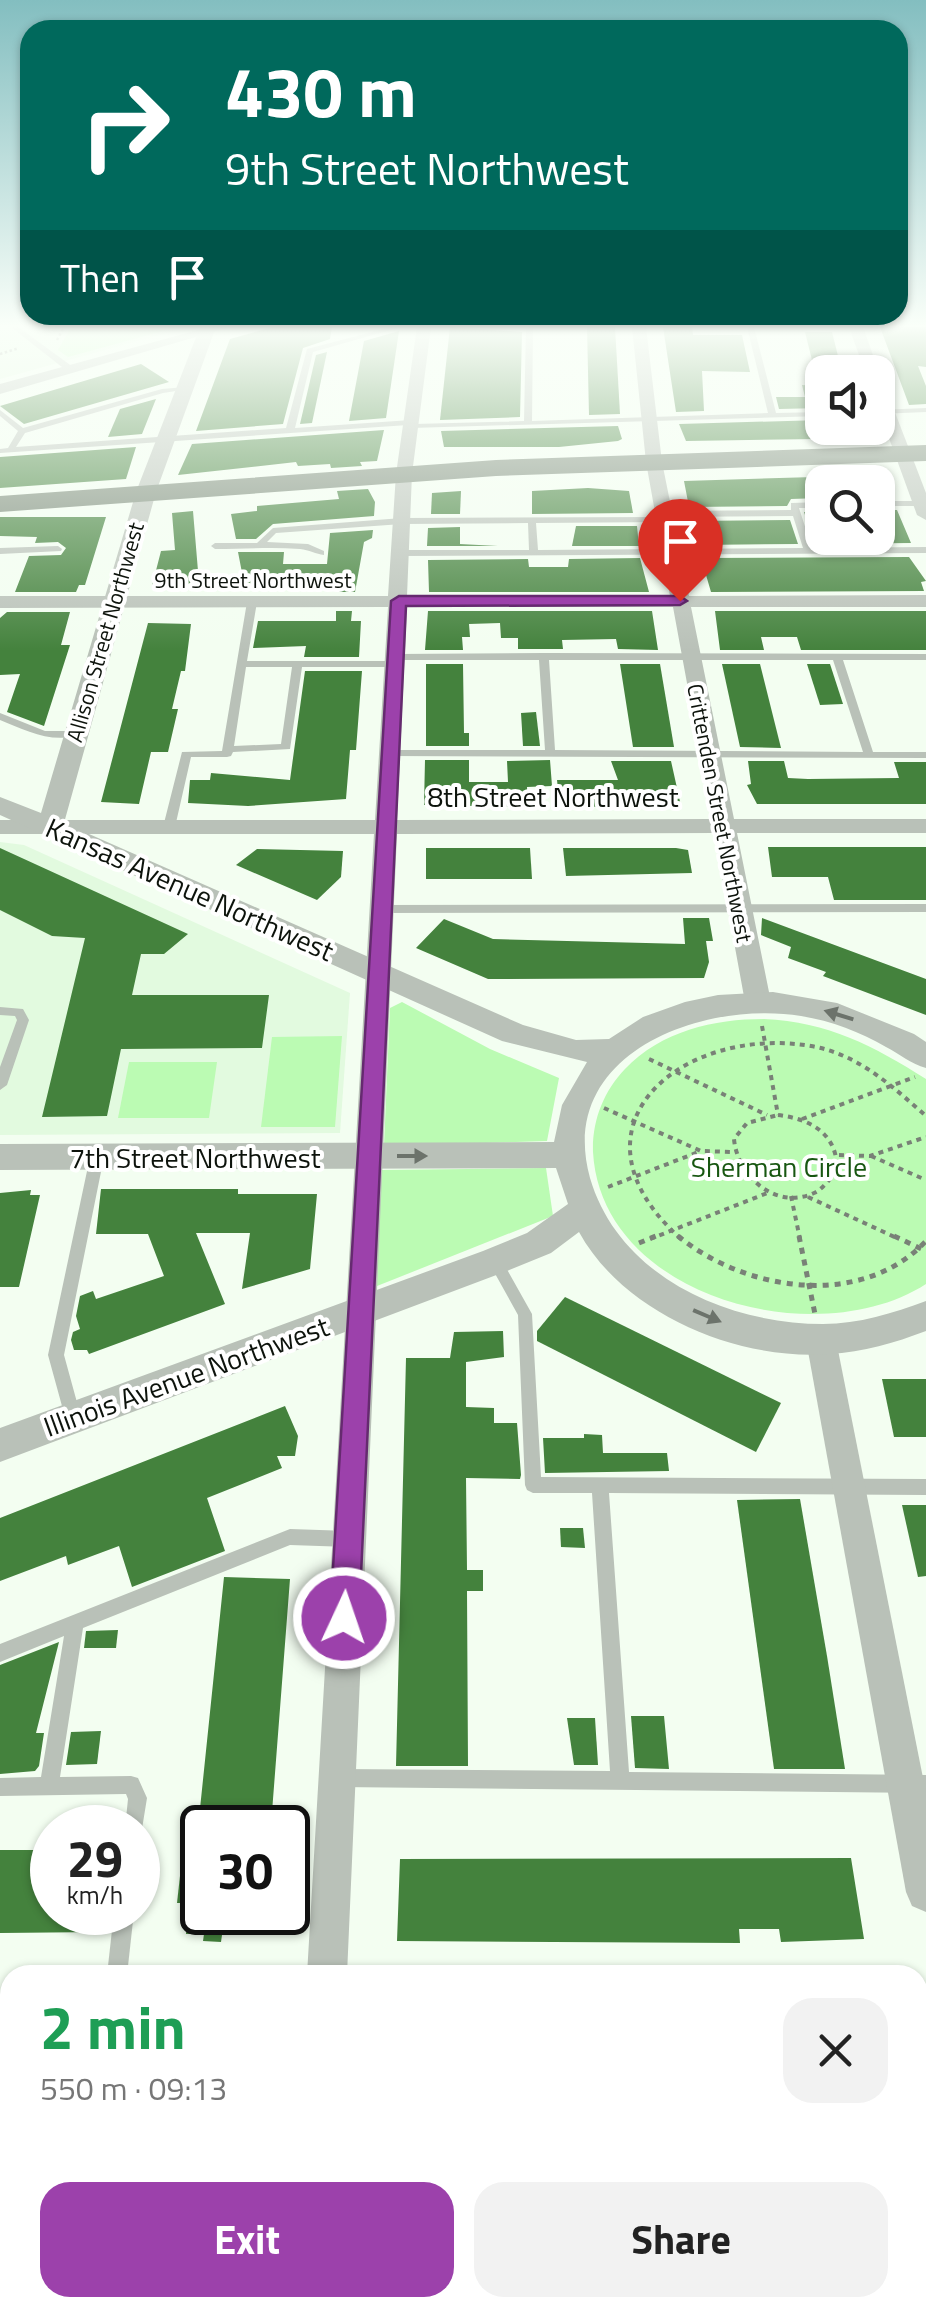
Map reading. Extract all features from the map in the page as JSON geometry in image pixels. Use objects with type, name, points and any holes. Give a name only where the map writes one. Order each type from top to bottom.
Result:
[{"type":"highway","points":[[0,504],[404,474],[913,453]]},
{"type":"street","name":"Allison Street Northwest","points":[[50,827],[112,603],[167,435]]},
{"type":"street","points":[[328,1965],[376,972],[404,474],[409,435]]},
{"type":"street","name":"Crittenden Street Northwest","points":[[651,435],[708,755],[759,1010]]},
{"type":"street","points":[[913,453],[923,503]]},
{"type":"street","name":"9th Street Northwest","points":[[0,602],[926,600]]},
{"type":"street","name":"Kansas Avenue Northwest","points":[[0,805],[544,1045],[628,1052]]},
{"type":"street","name":"8th Street Northwest","points":[[0,827],[926,826]]},
{"type":"street","points":[[923,1066],[848,1017],[806,1006],[683,1012],[650,1026],[628,1052],[571,1128],[570,1155],[648,1284],[704,1316],[767,1335],[818,1329],[865,1336],[926,1316]]},
{"type":"street","name":"Kansas Avenue Northwest","points":[[544,1045],[582,1084],[591,1100]]},
{"type":"street","name":"7th Street Northwest","points":[[0,1157],[570,1155]]},
{"type":"street","name":"Illinois Avenue Northwest","points":[[0,1445],[539,1243],[594,1199]]},
{"type":"street","name":"Illinois Avenue Northwest","points":[[539,1243],[623,1244]]},
{"type":"street","points":[[818,1329],[848,1486],[916,1783],[926,1892]]},
{"type":"lane","points":[[70,446],[75,435]]},
{"type":"lane","points":[[5,451],[220,435]]},
{"type":"lane","points":[[895,504],[923,503]]},
{"type":"lane","points":[[805,505],[794,505],[805,542]]},
{"type":"lane","points":[[264,545],[273,531],[402,521],[796,513]]},
{"type":"lane","points":[[532,520],[534,553]]},
{"type":"lane","points":[[215,546],[308,547],[321,553]]},
{"type":"lane","points":[[0,552],[58,548]]},
{"type":"lane","points":[[895,550],[926,550]]},
{"type":"lane","points":[[401,553],[805,551]]},
{"type":"lane","points":[[169,827],[186,754],[227,754],[252,602]]},
{"type":"lane","points":[[544,656],[550,753]]},
{"type":"lane","points":[[242,664],[544,656],[926,657]]},
{"type":"lane","points":[[836,657],[869,754]]},
{"type":"lane","points":[[228,749],[286,748],[297,664]]},
{"type":"lane","points":[[0,716],[44,734],[75,734]]},
{"type":"lane","points":[[389,753],[926,754]]},
{"type":"lane","points":[[380,908],[926,908]]},
{"type":"lane","points":[[0,1011],[19,1012],[23,1020],[0,1085]]},
{"type":"lane","points":[[74,1417],[56,1355],[98,1158]]},
{"type":"lane","points":[[495,1261],[525,1314],[534,1485],[926,1487]]},
{"type":"lane","points":[[600,1485],[620,1781]]},
{"type":"lane","points":[[0,1653],[290,1537],[348,1539]]},
{"type":"lane","points":[[49,1786],[74,1624]]},
{"type":"lane","points":[[337,1778],[916,1783]]},
{"type":"lane","points":[[0,1787],[131,1786],[138,1798],[137,1805]]},
{"type":"lane","points":[[118,1965],[121,1935]]},
{"type":"path","points":[[759,1010],[778,1114]]},
{"type":"path","points":[[926,1116],[896,1085],[835,1052],[764,1040],[713,1048],[671,1069],[651,1088],[634,1119],[630,1149],[636,1176],[657,1216],[690,1248],[738,1273],[771,1282],[809,1285],[869,1278],[923,1250],[926,1241]]},
{"type":"path","points":[[628,1052],[768,1115]]},
{"type":"path","points":[[802,1118],[896,1085],[923,1066]]},
{"type":"path","points":[[591,1100],[701,1151]]},
{"type":"path","points":[[768,1115],[802,1118],[824,1132],[838,1155],[837,1171],[828,1184],[792,1196],[770,1192],[742,1174],[733,1152],[742,1128],[768,1115]]},
{"type":"path","points":[[838,1155],[870,1156],[926,1137]]},
{"type":"path","points":[[594,1199],[636,1176],[701,1151],[733,1152]]},
{"type":"path","points":[[870,1156],[926,1180]]},
{"type":"path","points":[[623,1244],[671,1231],[770,1192]]},
{"type":"path","points":[[804,1195],[923,1250]]},
{"type":"path","points":[[792,1196],[818,1329]]},
{"type":"shaded area","points":[[0,842],[24,845],[350,993],[340,1133],[0,1135]]},
{"type":"green space","points":[[402,1002],[490,1049],[559,1078],[547,1141],[384,1146],[390,1008]]},
{"type":"green space","name":"Sherman Circle","points":[[764,1019],[809,1025],[850,1038],[926,1079],[926,1284],[881,1304],[830,1313],[775,1311],[722,1299],[673,1276],[633,1244],[605,1202],[593,1140],[605,1096],[625,1069],[672,1036],[726,1021]]},
{"type":"green space","points":[[342,1036],[335,1127],[261,1127],[272,1037]]},
{"type":"green space","points":[[129,1062],[217,1062],[209,1118],[118,1118]]},
{"type":"green space","points":[[546,1168],[553,1216],[377,1286],[381,1170]]},
{"type":"building","points":[[314,435],[383,435],[377,461],[360,462],[362,466],[298,466],[296,462],[178,475],[192,444]]},
{"type":"building","points":[[442,435],[621,435],[622,439],[559,447],[444,447]]},
{"type":"building","points":[[684,435],[805,435],[805,439],[686,441]]},
{"type":"building","points":[[136,447],[126,479],[0,488],[0,457]]},
{"type":"building","points":[[805,477],[805,499],[791,499],[787,506],[689,507],[684,481]]},
{"type":"building","points":[[368,489],[375,502],[374,516],[273,524],[256,539],[236,539],[231,514],[257,511],[257,506],[339,499],[337,491]]},
{"type":"building","points":[[461,491],[460,514],[431,514],[432,493]]},
{"type":"building","points":[[532,491],[629,491],[633,513],[532,514]]},
{"type":"building","points":[[895,510],[897,510],[911,543],[895,543]]},
{"type":"building","points":[[193,511],[199,583],[152,586],[161,551],[175,550],[172,513]]},
{"type":"building","points":[[0,517],[106,517],[85,585],[79,585],[76,592],[15,592],[29,556],[61,555],[66,548],[58,542],[35,543],[37,537],[0,536]]},
{"type":"building","points":[[790,520],[798,544],[698,545],[692,521]]},
{"type":"building","points":[[576,526],[637,526],[639,546],[572,546]]},
{"type":"building","points":[[460,527],[460,544],[498,546],[427,546],[428,528]]},
{"type":"building","points":[[373,530],[372,538],[364,542],[355,592],[338,592],[338,586],[244,583],[238,552],[284,552],[283,564],[327,564],[330,533]]},
{"type":"building","points":[[909,557],[926,581],[921,582],[924,591],[711,592],[701,558]]},
{"type":"building","points":[[640,558],[649,592],[429,592],[428,560],[528,559],[529,567],[568,567],[569,559]]},
{"type":"building","points":[[336,611],[352,611],[351,621],[361,621],[359,657],[304,657],[306,646],[253,648],[258,621],[336,621]]},
{"type":"building","points":[[428,611],[652,611],[658,650],[618,649],[616,639],[562,640],[563,649],[518,649],[518,638],[501,638],[500,623],[469,624],[470,637],[462,637],[463,650],[425,650]]},
{"type":"building","points":[[715,611],[926,611],[926,650],[801,650],[797,637],[761,637],[764,650],[720,650]]},
{"type":"building","points":[[7,612],[70,612],[61,645],[70,645],[44,726],[7,712],[20,674],[0,675],[0,618]]},
{"type":"building","points":[[148,623],[191,624],[185,671],[181,671],[172,709],[178,709],[168,752],[151,752],[139,804],[101,802]]},
{"type":"building","points":[[426,664],[463,664],[464,733],[469,733],[469,746],[426,746]]},
{"type":"building","points":[[620,664],[660,664],[674,747],[633,747]]},
{"type":"building","points":[[722,664],[760,664],[781,748],[740,747]]},
{"type":"building","points":[[807,664],[830,664],[843,704],[820,705]]},
{"type":"building","points":[[305,671],[362,671],[356,750],[350,750],[346,799],[248,806],[188,803],[190,780],[210,780],[211,773],[290,780]]},
{"type":"building","points":[[536,712],[540,746],[523,746],[521,713]]},
{"type":"building","points":[[425,760],[469,760],[469,782],[508,782],[507,761],[550,760],[552,786],[527,787],[528,807],[424,805]]},
{"type":"building","points":[[611,761],[671,761],[681,806],[560,807],[557,780],[618,780]]},
{"type":"building","points":[[748,761],[784,761],[788,778],[808,779],[899,778],[894,762],[926,762],[926,804],[757,804],[747,785],[751,784]]},
{"type":"building","points":[[768,847],[926,847],[926,900],[834,900],[828,877],[772,877]]},
{"type":"building","points":[[0,848],[188,934],[164,954],[141,954],[132,995],[269,995],[262,1048],[121,1049],[107,1116],[42,1117],[85,938],[52,936],[0,910]]},
{"type":"building","points":[[426,848],[530,848],[532,879],[426,879]]},
{"type":"building","points":[[563,848],[688,850],[692,873],[566,876]]},
{"type":"building","points":[[257,849],[343,851],[341,877],[317,900],[236,865]]},
{"type":"building","points":[[683,918],[709,918],[713,941],[706,941],[709,962],[704,978],[488,979],[416,948],[444,919],[493,939],[685,944]]},
{"type":"building","points":[[762,918],[926,979],[926,1015],[823,976],[826,972],[788,958],[791,947],[761,935]]},
{"type":"building","points":[[101,1189],[238,1189],[238,1194],[317,1194],[310,1269],[242,1289],[250,1233],[196,1233],[225,1304],[89,1354],[87,1350],[74,1350],[71,1340],[73,1332],[80,1329],[76,1316],[80,1296],[93,1291],[96,1299],[164,1276],[148,1234],[96,1234]]},
{"type":"building","points":[[31,1190],[30,1195],[40,1195],[19,1287],[0,1287],[0,1193]]},
{"type":"building","points":[[565,1297],[781,1403],[756,1452],[537,1341],[537,1331]]},
{"type":"building","points":[[503,1331],[504,1357],[466,1362],[466,1407],[494,1408],[494,1423],[517,1423],[521,1475],[520,1479],[466,1478],[467,1570],[483,1570],[483,1591],[467,1591],[468,1766],[396,1766],[406,1358],[450,1358],[454,1332]]},
{"type":"building","points":[[882,1379],[926,1379],[926,1437],[894,1437]]},
{"type":"building","points":[[285,1406],[298,1436],[295,1456],[277,1456],[282,1468],[207,1498],[225,1551],[132,1587],[119,1546],[68,1565],[66,1556],[0,1581],[0,1518]]},
{"type":"building","points":[[584,1434],[602,1435],[603,1453],[667,1453],[669,1471],[545,1473],[543,1438],[584,1438]]},
{"type":"building","points":[[800,1499],[845,1769],[774,1769],[737,1500]]},
{"type":"building","points":[[902,1505],[926,1505],[926,1576],[918,1577]]},
{"type":"building","points":[[560,1528],[583,1528],[585,1548],[561,1547]]},
{"type":"building","points":[[224,1577],[290,1579],[273,1805],[200,1805]]},
{"type":"building","points":[[118,1630],[116,1648],[84,1648],[86,1631]]},
{"type":"building","points":[[59,1642],[36,1733],[44,1733],[39,1766],[35,1771],[0,1774],[0,1665]]},
{"type":"building","points":[[631,1716],[664,1716],[669,1769],[635,1768]]},
{"type":"building","points":[[567,1718],[595,1718],[598,1765],[574,1765]]},
{"type":"building","points":[[101,1731],[97,1764],[66,1765],[71,1732]]},
{"type":"building","points":[[0,1850],[30,1850],[30,1933],[0,1933]]},
{"type":"building","points":[[851,1858],[864,1939],[781,1942],[779,1929],[739,1929],[740,1943],[397,1941],[400,1859]]},
{"type":"building","points":[[204,1935],[222,1935],[221,1942],[203,1941]]},
{"type":"route","points":[[344,1618],[399,601],[680,601]]}]
